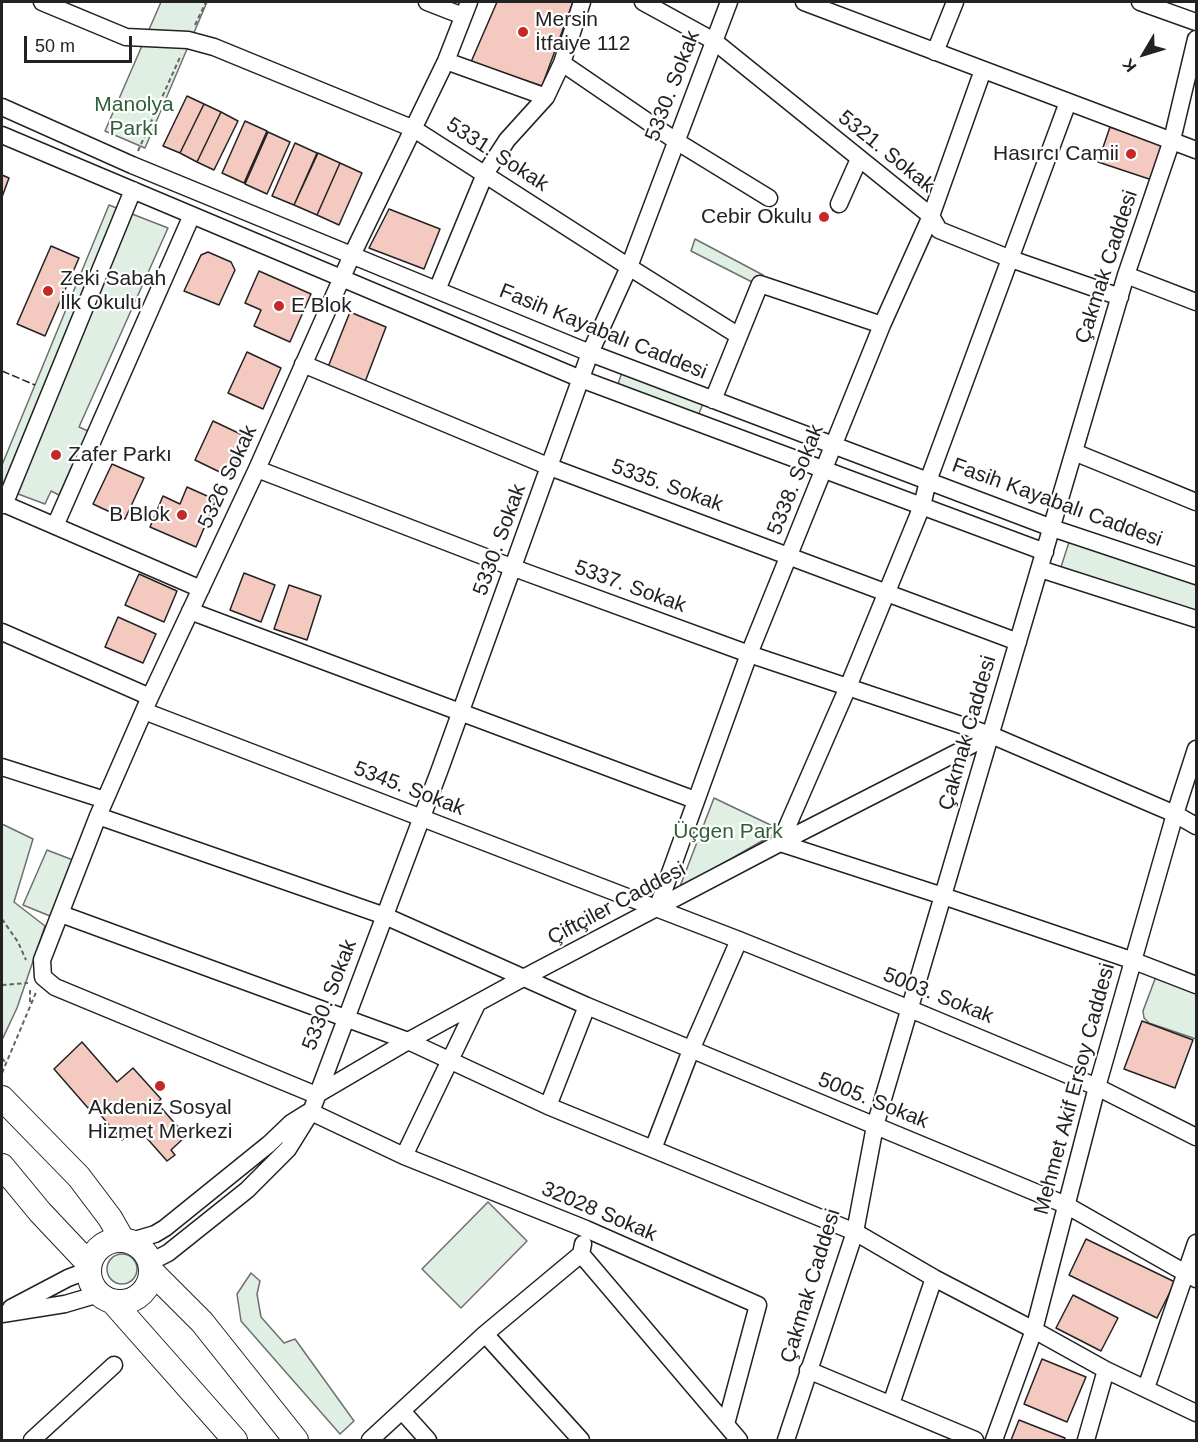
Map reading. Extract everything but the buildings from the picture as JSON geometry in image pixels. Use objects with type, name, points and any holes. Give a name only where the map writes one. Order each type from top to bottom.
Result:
[{"type":"highway","points":[[2,1098],[79,1177],[127,1240],[140,1246],[151,1267],[202,1322],[296,1440]]},
{"type":"highway","points":[[2,1166],[89,1267]]},
{"type":"highway","points":[[127,1240],[105,1243],[98,1249],[89,1267],[91,1283],[235,1440]]},
{"type":"highway","points":[[106,1298],[130,1300],[139,1296],[150,1282],[151,1267]]},
{"type":"street","name":"5331. Sokak","points":[[42,2],[126,37],[188,40],[214,47],[414,129],[739,336]]},
{"type":"street","points":[[427,2],[466,9]]},
{"type":"street","points":[[437,290],[485,174],[507,140],[546,97],[562,63],[582,2]]},
{"type":"street","name":"5321. Sokak","points":[[644,2],[714,42],[931,216],[939,230],[1011,259],[1120,297]]},
{"type":"street","name":"5330. Sokak","points":[[316,1095],[460,713],[590,353],[629,267],[729,2]]},
{"type":"street","points":[[804,2],[1197,150]]},
{"type":"street","points":[[935,52],[955,2]]},
{"type":"street","points":[[1140,2],[1197,22]]},
{"type":"street","name":"5326 Sokak","points":[[43,977],[42,960],[101,808],[257,469],[352,255],[446,61],[466,9]]},
{"type":"street","name":"Çakmak Caddesi","points":[[786,1440],[855,1232],[875,1126],[1126,275],[1172,140],[1197,39]]},
{"type":"street","points":[[446,61],[546,97]]},
{"type":"street","points":[[562,63],[676,141],[769,198]]},
{"type":"street","name":"5338. Sokak","points":[[657,909],[749,654],[882,325],[931,216],[983,70]]},
{"type":"street","points":[[1068,102],[928,481],[922,506],[848,687],[780,843],[1134,961],[1197,985]]},
{"type":"street","name":"Fasih Kayabalı Caddesi","points":[[2,107],[132,165],[590,353],[1052,528],[1197,576]]},
{"type":"street","points":[[2,135],[581,379],[1045,552]]},
{"type":"street","points":[[840,204],[859,159]]},
{"type":"street","points":[[133,190],[3,504],[201,589]]},
{"type":"street","points":[[55,526],[192,215]]},
{"type":"street","points":[[1126,275],[1197,302]]},
{"type":"street","points":[[713,400],[760,284],[882,325]]},
{"type":"street","name":"5335. Sokak","points":[[303,364],[550,466],[1018,642]]},
{"type":"street","points":[[1074,452],[1197,502]]},
{"type":"street","name":"5337. Sokak","points":[[257,469],[513,568],[749,654],[991,735],[1175,814],[1197,826]]},
{"type":"street","points":[[1040,569],[1197,619]]},
{"type":"street","points":[[190,611],[695,800]]},
{"type":"street","name":"5345. Sokak","points":[[2,632],[147,704],[421,818],[657,909]]},
{"type":"street","name":"Çiftçiler Caddesi","points":[[316,1095],[525,977],[991,735]]},
{"type":"street","name":"Mehmet Akif Ersoy Caddesi","points":[[994,1440],[1034,1330],[1097,1087],[1175,814],[1197,749]]},
{"type":"street","name":"5005. Sokak","points":[[2,767],[101,808],[385,916],[587,1006],[1066,1205],[1191,1276]]},
{"type":"street","name":"5003. Sokak","points":[[657,909],[910,1009],[1097,1087],[1197,1137]]},
{"type":"street","points":[[61,914],[408,1041],[548,1106],[855,1232],[934,1278],[1106,1370],[1197,1413]]},
{"type":"street","points":[[653,1149],[691,1050],[739,940]]},
{"type":"street","points":[[43,977],[55,987],[316,1095],[310,1112],[288,1149],[247,1190],[151,1267]]},
{"type":"street","points":[[404,1156],[477,1004]]},
{"type":"street","points":[[548,1106],[587,1006]]},
{"type":"street","points":[[127,1240],[154,1234],[165,1228],[269,1144],[291,1123],[310,1112]]},
{"type":"street","name":"32028 Sokak","points":[[310,1112],[404,1156],[586,1229],[758,1305],[726,1424]]},
{"type":"street","points":[[370,1440],[485,1334],[581,1254],[586,1229]]},
{"type":"street","points":[[1146,1388],[1191,1276],[1197,1244]]},
{"type":"street","points":[[581,1254],[739,1440]]},
{"type":"street","points":[[2,1313],[89,1267]]},
{"type":"street","points":[[891,1404],[934,1278]]},
{"type":"street","points":[[2,1313],[106,1298]]},
{"type":"street","points":[[485,1334],[581,1440]]},
{"type":"street","points":[[32,1440],[114,1365]]},
{"type":"street","points":[[808,1370],[975,1440]]},
{"type":"street","points":[[1086,1440],[1106,1370]]},
{"type":"street","points":[[402,1411],[428,1440]]},
{"type":"path","points":[[132,165],[206,2]]},
{"type":"path","points":[[2,919],[18,942],[27,962]]},
{"type":"path","points":[[2,1073],[43,977]]},
{"type":"path","points":[[2,985],[30,983],[30,1005]]},
{"type":"path","points":[[2,1059],[6,1063]]},
{"type":"green space","name":"Manolya Parkı","points":[[161,2],[207,2],[145,148],[105,131]]},
{"type":"green space","name":"Zafer Parkı","points":[[109,205],[168,228],[79,427],[88,431],[59,495],[51,491],[45,504],[2,488],[2,465]]},
{"type":"green space","points":[[695,239],[763,275],[754,283],[691,251]]},
{"type":"green space","points":[[623,369],[705,399],[697,418],[617,387]]},
{"type":"green space","points":[[1070,539],[1196,582],[1196,614],[1060,570]]},
{"type":"green space","name":"Üçgen Park","points":[[714,798],[781,830],[679,889]]},
{"type":"green space","points":[[2,824],[33,839],[14,902],[45,926],[17,1008],[2,1040]]},
{"type":"green space","points":[[47,850],[73,860],[50,916],[23,905]]},
{"type":"green space","points":[[1160,977],[1196,992],[1196,1039],[1149,1023],[1144,1018],[1143,1011],[1155,979]]},
{"type":"green space","points":[[488,1202],[527,1241],[461,1308],[422,1269]]},
{"type":"green space","points":[[122,1254],[133,1258],[137,1269],[133,1280],[122,1284],[111,1280],[107,1269],[111,1258]]},
{"type":"green space","points":[[251,1273],[260,1281],[257,1294],[261,1317],[284,1343],[295,1339],[354,1421],[340,1434],[241,1321],[237,1294]]},
{"type":"fence","points":[[2,371],[35,385]]},
{"type":"place","name":"Mersin İtfaiye 112","points":[[523,32]]},
{"type":"place","name":"Hasırcı Camii","points":[[1131,154]]},
{"type":"place","name":"Cebir Okulu","points":[[824,217]]},
{"type":"place","name":"Zeki Sabah İlk Okulu","points":[[48,291]]},
{"type":"place","name":"E Blok","points":[[279,306]]},
{"type":"place","name":"Zafer Parkı","points":[[56,455]]},
{"type":"place","name":"B Blok","points":[[182,515]]},
{"type":"place","name":"Akdeniz Sosyal Hizmet Merkezi","points":[[160,1086]]}]
